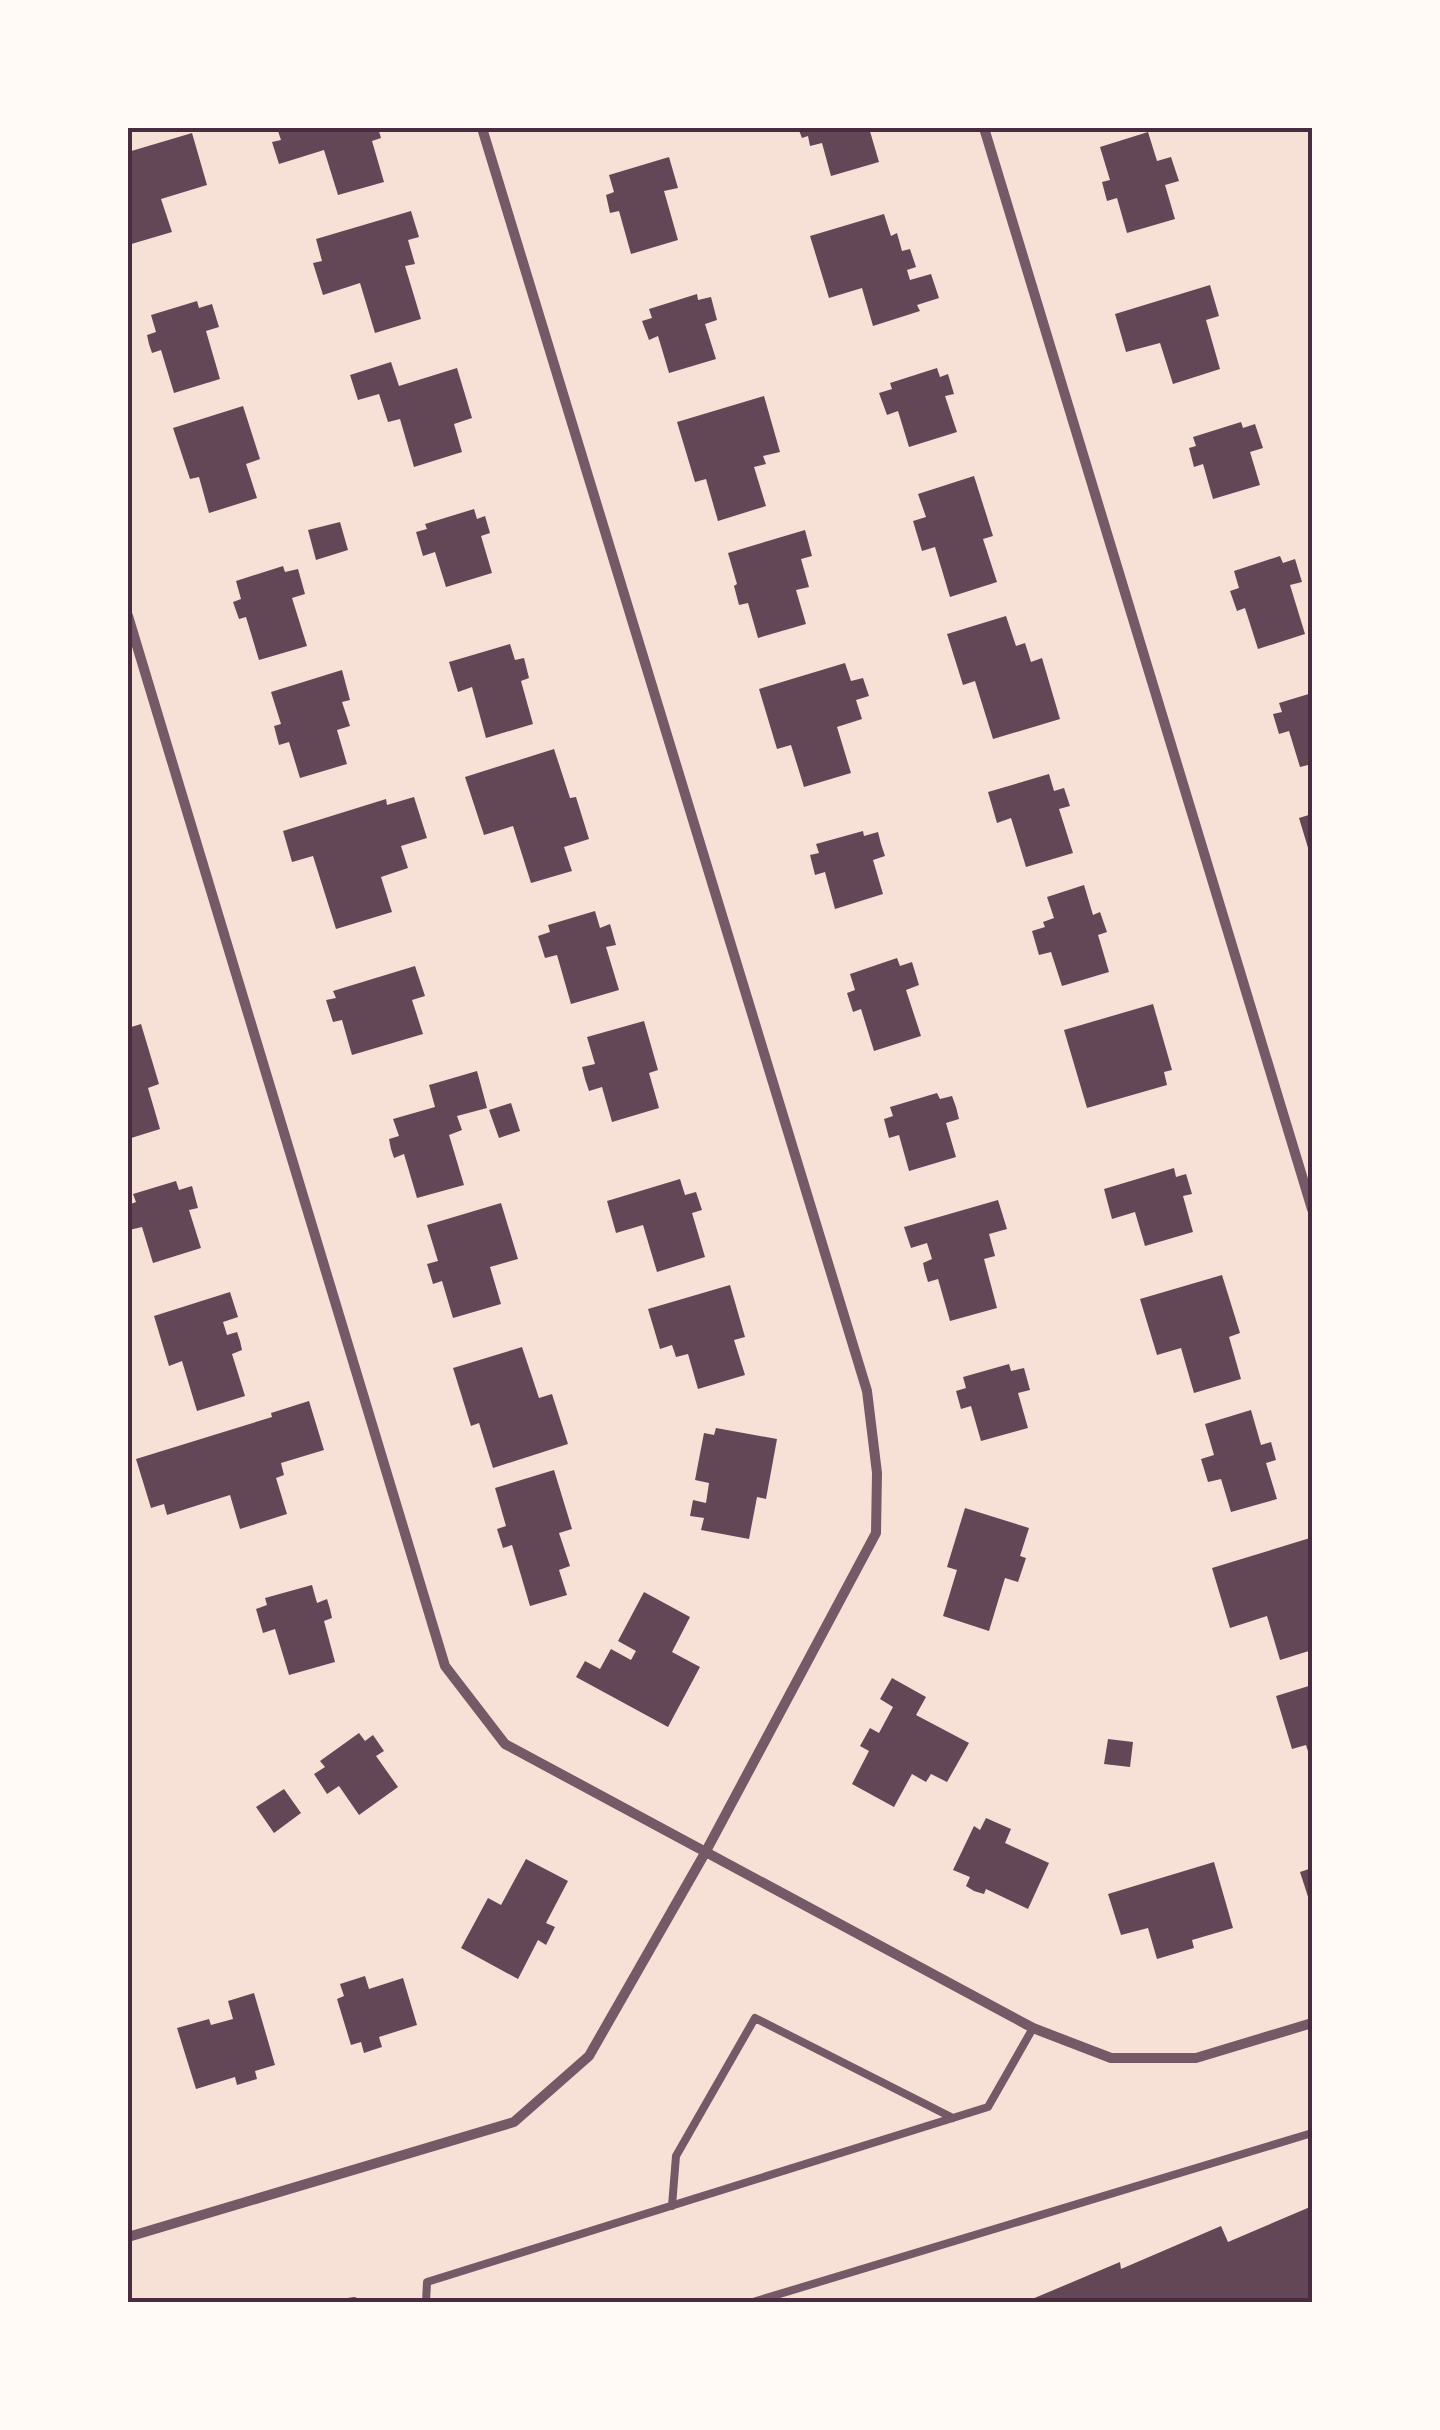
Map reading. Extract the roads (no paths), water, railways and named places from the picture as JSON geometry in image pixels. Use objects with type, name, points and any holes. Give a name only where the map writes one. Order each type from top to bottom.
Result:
[{"type":"street","points":[[128,2237],[514,2122],[590,2056],[706,1854],[876,1533],[877,1473],[867,1391],[482,128]]},
{"type":"street","points":[[984,128],[1312,1208]]},
{"type":"street","points":[[128,616],[444,1666],[505,1744],[1033,2028],[1111,2058],[1196,2058],[1312,2023]]},
{"type":"lane","points":[[672,2206],[676,2156],[755,2018],[953,2118]]},
{"type":"lane","points":[[426,2302],[427,2282],[988,2107],[1033,2028]]},
{"type":"lane","points":[[753,2302],[1312,2133]]}]
